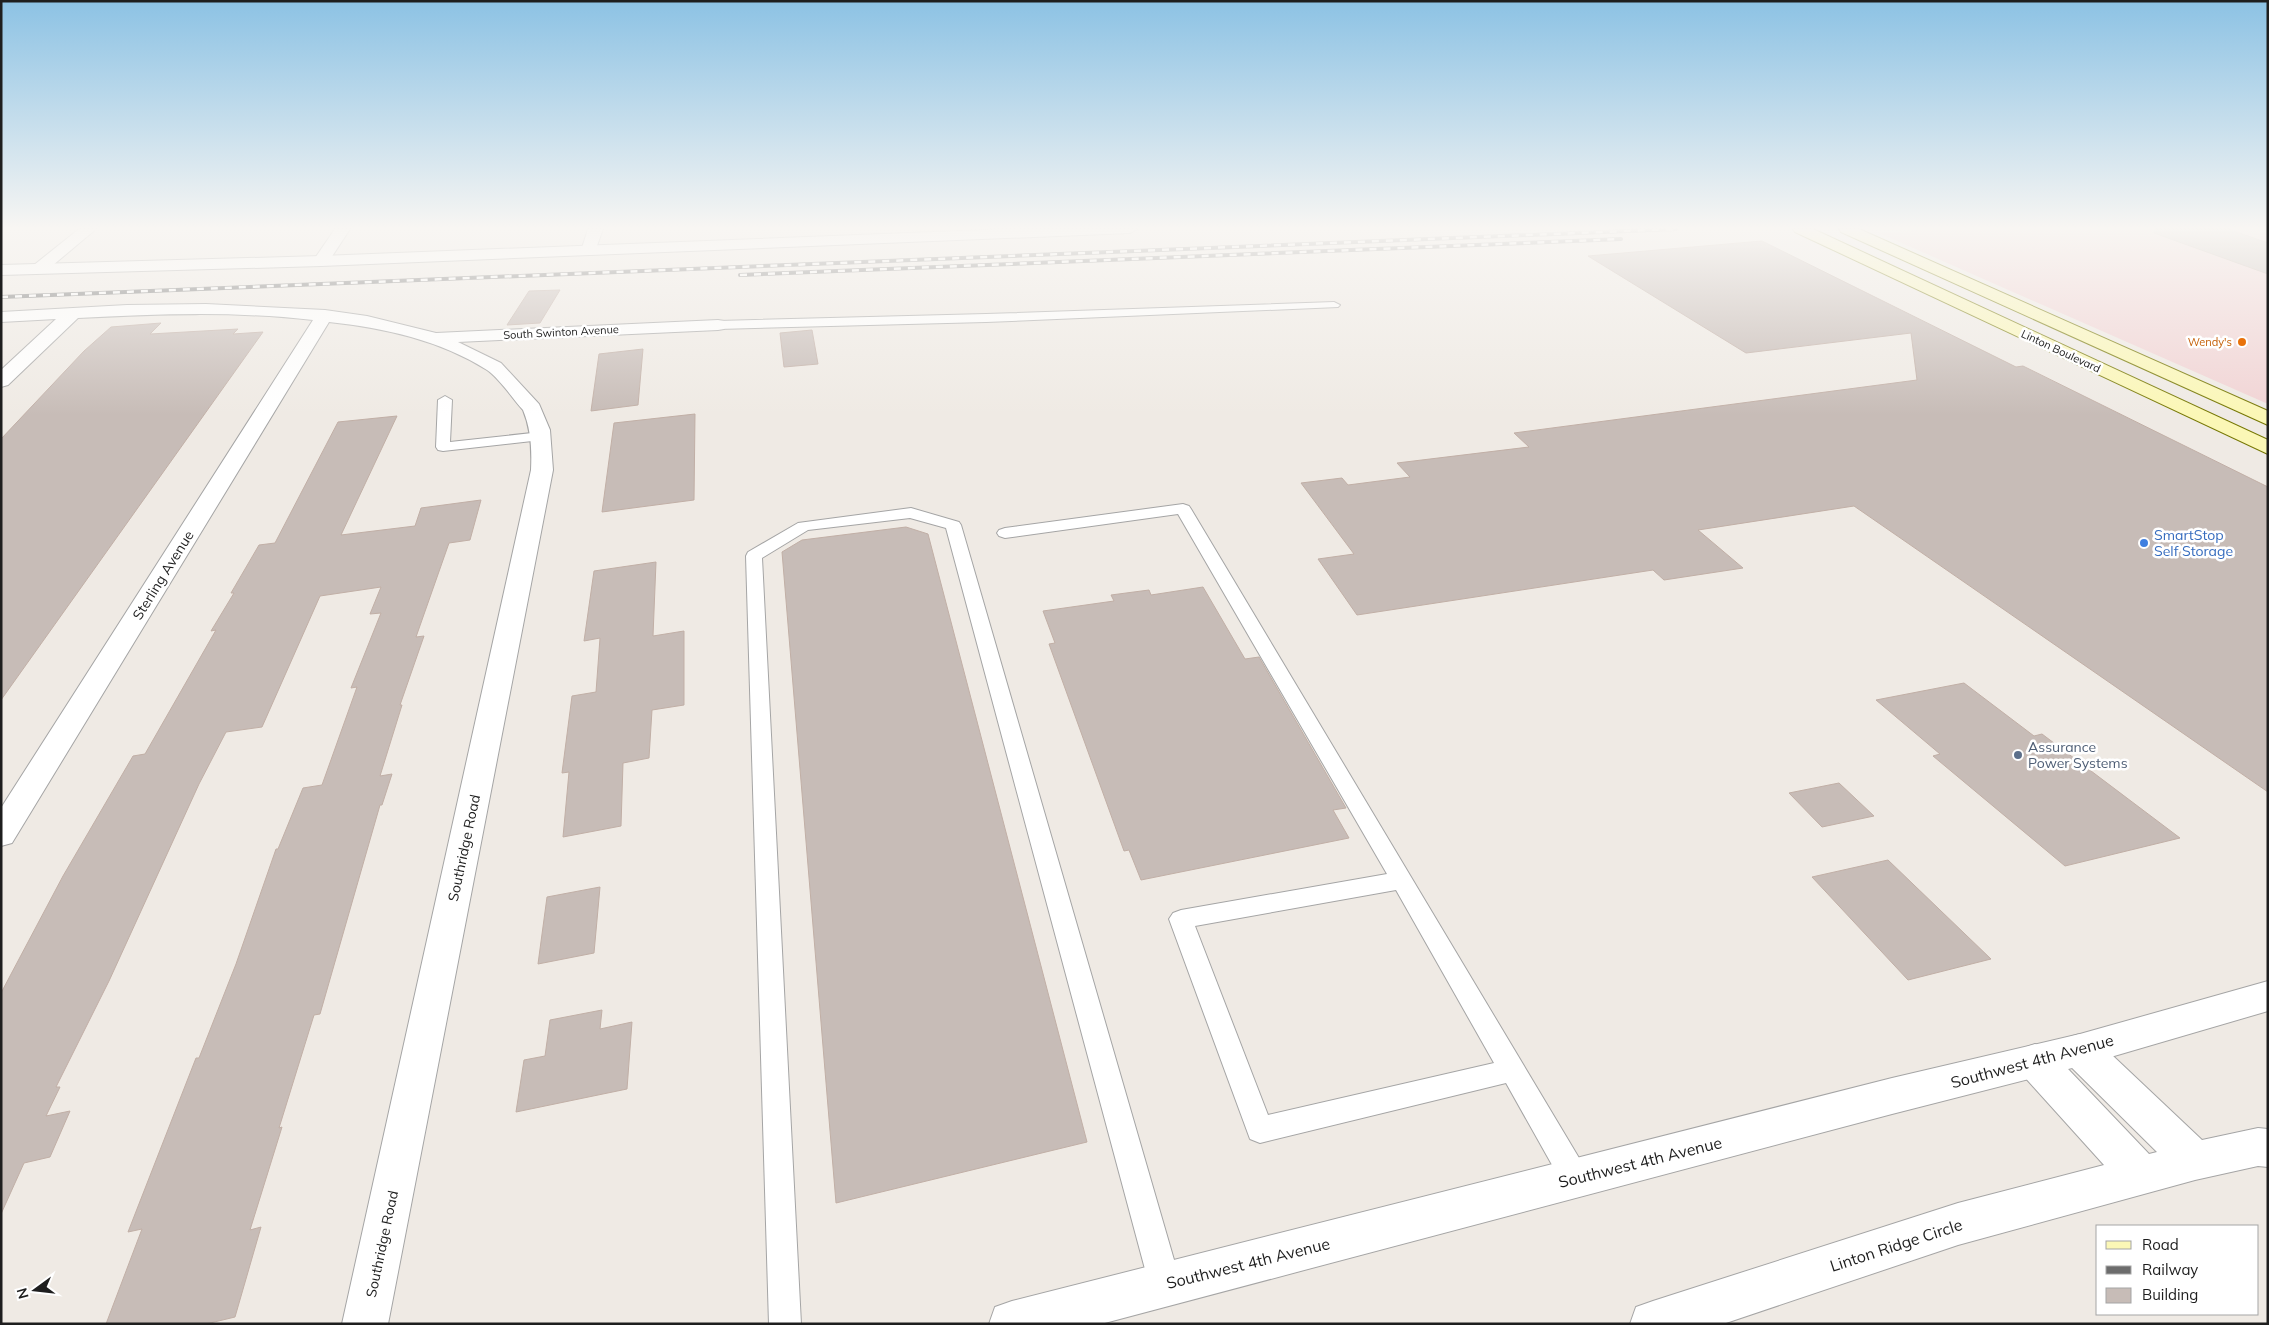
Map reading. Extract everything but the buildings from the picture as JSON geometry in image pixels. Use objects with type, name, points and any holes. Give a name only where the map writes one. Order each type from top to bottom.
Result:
[{"type":"main road","name":"Linton Boulevard","points":[[1933,291],[2268,448]]},
{"type":"main road","name":"Linton Boulevard","points":[[1983,291],[2261,416]]},
{"type":"main road","points":[[2060,350],[2144,374],[2184,382]]},
{"type":"main road","points":[[2121,379],[2261,416]]},
{"type":"street","name":"South Swinton Avenue","points":[[1,316],[227,309],[325,315],[396,327],[435,338],[476,355],[509,380]]},
{"type":"street","points":[[1,382],[73,314]]},
{"type":"street","name":"Sterling Avenue","points":[[1,835],[325,315]]},
{"type":"street","name":"South Swinton Avenue","points":[[435,338],[718,325]]},
{"type":"street","name":"Southridge Road","points":[[365,1324],[542,470],[543,450],[539,423],[532,406],[509,380]]},
{"type":"street","name":"Southwest 4th Avenue","points":[[1012,1324],[1070,1316],[1165,1284],[2080,1050],[2268,996]]},
{"type":"street","points":[[2080,1050],[2195,1161]]},
{"type":"street","points":[[2035,1061],[2141,1175]]},
{"type":"street","name":"Linton Ridge Circle","points":[[1653,1324],[1958,1224],[2195,1161],[2258,1147],[2268,1148]]},
{"type":"lane","points":[[718,325],[986,318],[1334,305]]},
{"type":"lane","points":[[446,400],[443,447],[541,436]]},
{"type":"lane","points":[[1005,533],[1183,509],[1575,1178]]},
{"type":"lane","points":[[785,1324],[754,556],[804,526],[911,512],[953,525],[1165,1284]]},
{"type":"lane","points":[[1402,880],[1181,919],[1260,1130],[1512,1070]]},
{"type":"shaded area","points":[[2011,291],[2268,291],[2268,404]]},
{"type":"railway","points":[[1,297],[153,291]]},
{"type":"place","name":"Wendy's","points":[[2242,342]]},
{"type":"place","name":"SmartStop Self Storage","points":[[2144,543]]},
{"type":"place","name":"Assurance Power Systems","points":[[2018,755]]}]
